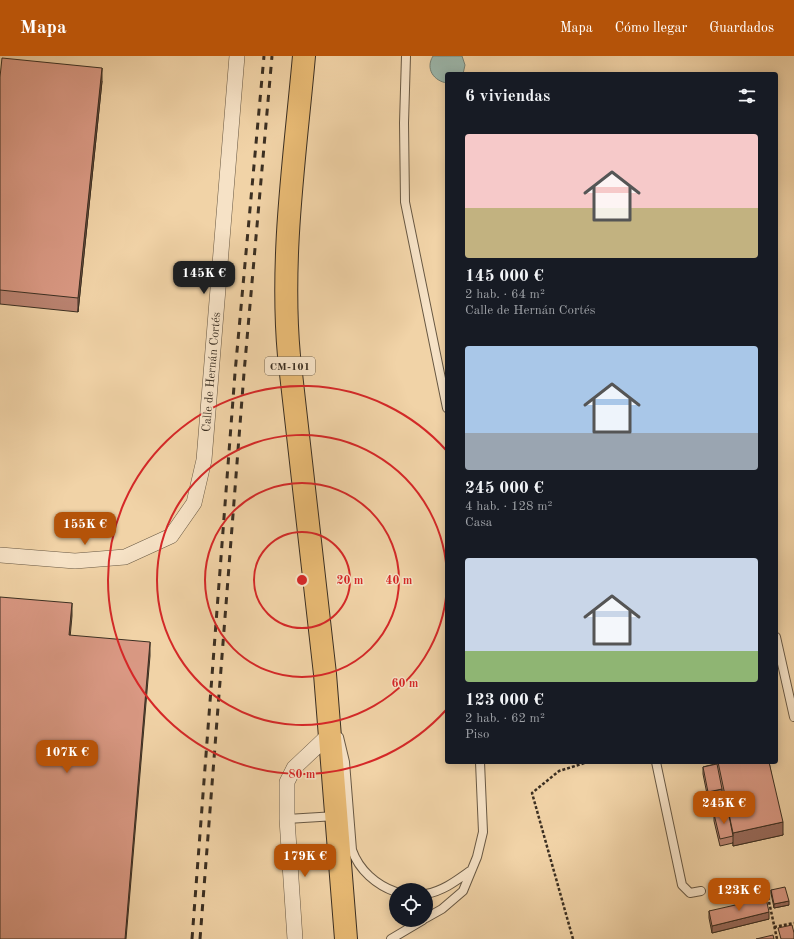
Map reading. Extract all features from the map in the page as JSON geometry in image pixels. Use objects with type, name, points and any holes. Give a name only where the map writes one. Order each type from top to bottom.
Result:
[{"type":"main road","name":"CM-101","points":[[304,56],[289,211],[285,306],[289,356],[325,674],[346,939]]},
{"type":"street","name":"Calle de Hernán Cortés","points":[[0,555],[75,561],[125,557],[171,536],[194,503],[204,460],[237,56]]},
{"type":"street","points":[[295,939],[287,819],[288,782],[294,768],[330,734]]},
{"type":"lane","points":[[406,56],[404,123],[405,202],[444,382]]},
{"type":"lane","points":[[778,646],[794,717]]},
{"type":"lane","points":[[325,674],[345,762],[352,850],[356,861],[376,882],[389,890]]},
{"type":"lane","points":[[433,914],[442,909],[463,891],[477,857],[483,832],[480,764]]},
{"type":"lane","points":[[656,764],[682,885],[690,893],[701,891]]},
{"type":"lane","points":[[287,819],[336,816]]},
{"type":"lane","points":[[433,893],[449,886],[470,872]]},
{"type":"lane","points":[[391,939],[411,927]]},
{"type":"path","points":[[573,939],[532,793],[560,771],[582,764]]},
{"type":"path","points":[[768,897],[777,939]]},
{"type":"path","points":[[774,927],[794,923]]},
{"type":"shaded area","points":[[433,56],[462,56],[465,65],[463,72],[445,72],[445,83],[442,82],[432,74],[430,70]]},
{"type":"building","points":[[2,58],[102,68],[78,298],[0,290],[0,77]]},
{"type":"building","points":[[0,597],[72,603],[69,635],[150,642],[125,939],[0,939]]},
{"type":"building","points":[[717,764],[722,789],[708,792],[703,767]]},
{"type":"building","points":[[718,764],[769,764],[783,822],[733,833]]},
{"type":"building","points":[[728,811],[733,836],[720,839],[714,814]]},
{"type":"building","points":[[785,887],[789,901],[774,904],[771,890]]},
{"type":"building","points":[[766,898],[769,912],[712,926],[709,911]]},
{"type":"building","points":[[792,925],[794,939],[781,939],[778,928]]},
{"type":"building","points":[[773,935],[774,939],[756,939]]},
{"type":"railway","points":[[192,939],[235,373],[264,56]]},
{"type":"railway","points":[[200,939],[244,373],[272,56]]}]
